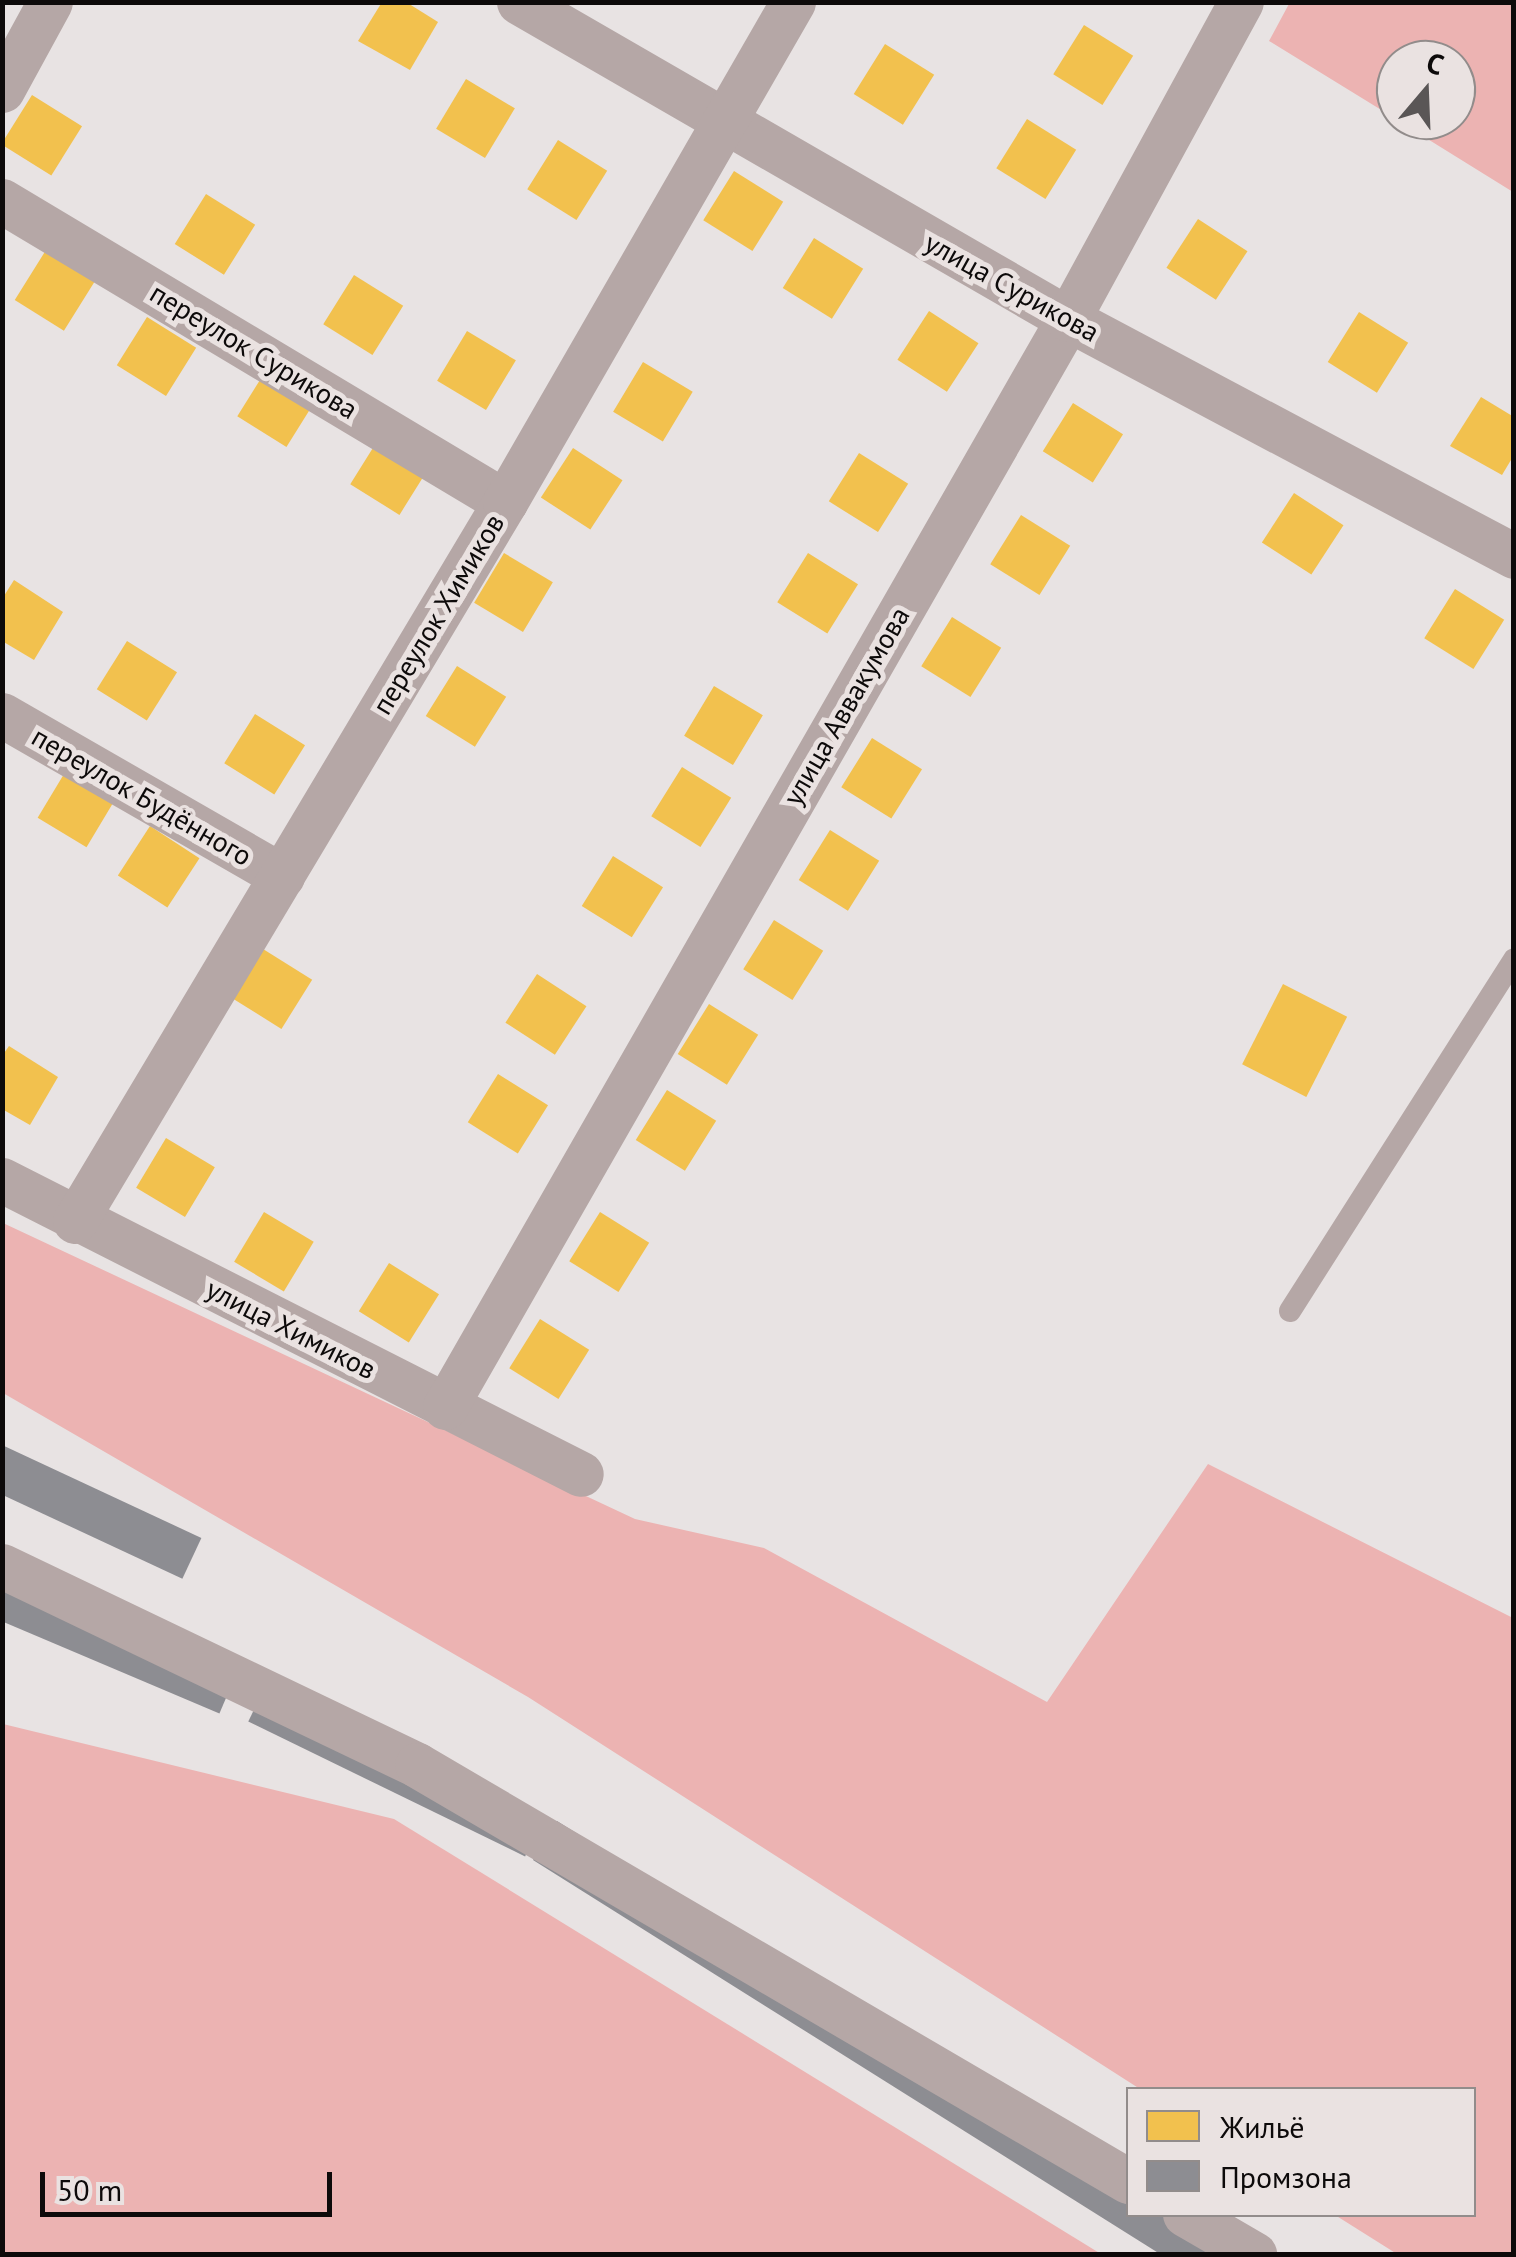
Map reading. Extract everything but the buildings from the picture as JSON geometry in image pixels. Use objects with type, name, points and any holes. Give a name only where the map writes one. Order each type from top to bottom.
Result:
[{"type":"street","points":[[2,90],[50,2]]},
{"type":"street","name":"улица Сурикова","points":[[519,2],[1068,319],[1514,556]]},
{"type":"street","name":"переулок Химиков","points":[[75,1221],[504,502],[792,2]]},
{"type":"street","name":"улица Аввакумова","points":[[444,1406],[1068,319],[1242,2]]},
{"type":"street","name":"переулок Сурикова","points":[[2,201],[504,502]]},
{"type":"street","name":"переулок Будённого","points":[[2,716],[282,876]]},
{"type":"street","name":"улица Химиков","points":[[2,1180],[75,1221],[581,1474]]},
{"type":"street","points":[[2,1566],[417,1765],[1126,2180]]},
{"type":"street","points":[[1190,2217],[1254,2254]]},
{"type":"lane","points":[[1290,1310],[1514,959]]},
{"type":"shaded area","points":[[1290,2],[1513,3],[1513,192],[1429,140],[1476,140],[1476,40],[1376,40],[1376,107],[1269,41]]},
{"type":"shaded area","points":[[3,1223],[635,1519],[764,1548],[1047,1702],[1208,1464],[1513,1618],[1513,2254],[1397,2254],[1338,2217],[1476,2217],[1476,2087],[1137,2087],[528,1697],[3,1393]]},
{"type":"shaded area","points":[[3,1724],[394,1819],[1101,2254],[3,2254]]}]
